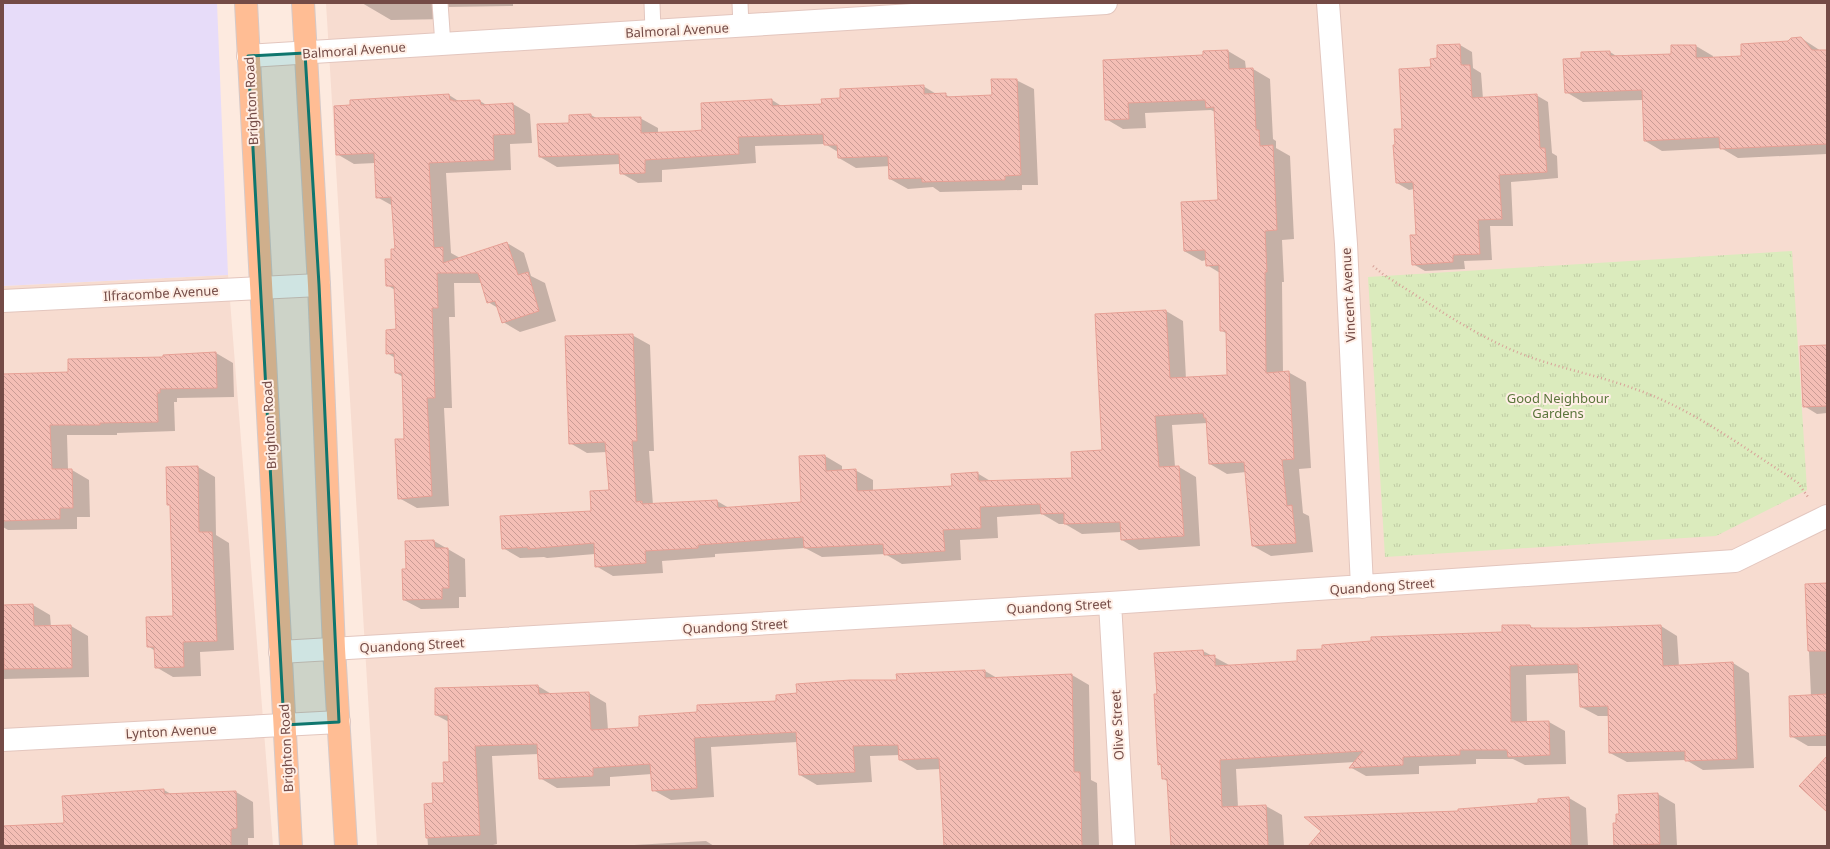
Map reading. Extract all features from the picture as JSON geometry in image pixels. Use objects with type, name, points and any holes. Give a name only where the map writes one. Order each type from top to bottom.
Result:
[{"type":"main road","name":"Brighton Road","points":[[246,3],[280,652],[292,846]]},
{"type":"main road","points":[[302,3],[319,285],[334,649],[346,846]]},
{"type":"street","name":"Balmoral Avenue","points":[[248,56],[1106,3]]},
{"type":"street","name":"Vincent Avenue","points":[[1328,3],[1346,244],[1362,587]]},
{"type":"street","name":"Ilfracombe Avenue","points":[[3,301],[319,285]]},
{"type":"street","name":"Quandong Street","points":[[280,652],[1110,603],[1735,561],[1825,517]]},
{"type":"street","name":"Olive Street","points":[[1110,603],[1124,846]]},
{"type":"street","name":"Lynton Avenue","points":[[3,740],[339,722]]},
{"type":"lane","points":[[440,3],[443,44]]},
{"type":"lane","points":[[652,3],[653,31]]},
{"type":"lane","points":[[740,3],[741,26]]},
{"type":"path","points":[[1346,244],[1384,275],[1466,327],[1491,340],[1537,359],[1635,389],[1672,404],[1700,420],[1798,483],[1825,517]]},
{"type":"highlighted area","points":[[305,53],[319,285],[339,722],[284,725],[248,56]]},
{"type":"shaded area","points":[[3,3],[217,3],[228,275],[3,286]]},
{"type":"shaded area","points":[[326,3],[1827,3],[1827,846],[377,846]]},
{"type":"shaded area","points":[[228,275],[273,846],[3,846],[3,286]]},
{"type":"green space","name":"Good Neighbour Gardens","points":[[1792,251],[1807,490],[1716,536],[1385,557],[1368,277]]},
{"type":"building","points":[[1801,37],[1812,50],[1827,50],[1827,144],[1720,149],[1719,137],[1644,141],[1642,90],[1565,93],[1563,59],[1581,58],[1581,52],[1610,51],[1610,56],[1671,54],[1671,45],[1696,45],[1696,58],[1741,56],[1741,44],[1788,41],[1791,38]]},
{"type":"building","points":[[1460,44],[1461,65],[1470,65],[1472,98],[1537,94],[1540,148],[1545,148],[1547,172],[1499,175],[1502,219],[1478,220],[1480,254],[1453,255],[1453,262],[1412,265],[1410,235],[1416,235],[1413,182],[1396,183],[1393,145],[1395,145],[1394,129],[1402,129],[1399,69],[1431,67],[1430,59],[1437,58],[1437,45]]},
{"type":"building","points":[[1228,50],[1229,69],[1253,68],[1256,130],[1259,130],[1260,146],[1273,145],[1277,230],[1265,231],[1267,272],[1265,272],[1266,373],[1289,371],[1294,459],[1282,460],[1287,506],[1292,505],[1296,543],[1252,546],[1244,462],[1209,464],[1206,418],[1204,418],[1203,413],[1155,416],[1159,467],[1179,466],[1184,536],[1121,540],[1120,522],[1064,524],[1064,513],[1041,514],[1040,504],[980,507],[981,528],[943,530],[945,551],[884,555],[883,544],[804,548],[803,537],[698,545],[698,548],[645,551],[646,563],[595,567],[594,543],[528,549],[528,547],[502,549],[500,516],[591,511],[590,491],[609,490],[605,442],[569,444],[565,336],[633,334],[637,441],[632,441],[636,502],[642,501],[642,504],[717,500],[718,508],[801,502],[799,456],[825,455],[826,471],[856,469],[857,491],[952,486],[951,474],[978,472],[978,481],[1072,478],[1071,452],[1102,450],[1095,314],[1166,310],[1170,378],[1227,375],[1226,331],[1220,331],[1219,265],[1206,266],[1205,250],[1184,251],[1181,202],[1218,200],[1214,107],[1206,108],[1205,100],[1128,103],[1129,119],[1105,120],[1103,60],[1203,55],[1203,51]]},
{"type":"building","points":[[991,79],[1017,79],[1021,175],[1005,176],[1005,180],[922,182],[922,178],[889,179],[888,156],[838,158],[837,145],[824,145],[823,134],[738,137],[739,154],[645,160],[645,173],[620,174],[619,154],[539,157],[537,124],[569,123],[569,115],[591,114],[591,118],[641,117],[641,133],[692,131],[702,130],[701,103],[772,99],[772,106],[822,104],[821,99],[840,98],[840,89],[924,85],[924,94],[946,93],[946,97],[992,95]]},
{"type":"building","points":[[449,94],[450,100],[480,100],[481,105],[513,103],[515,134],[493,135],[494,160],[429,163],[434,248],[443,247],[443,263],[507,242],[518,275],[528,272],[539,311],[502,323],[495,301],[487,303],[478,273],[437,273],[438,308],[432,308],[435,398],[427,398],[432,496],[398,499],[395,439],[404,439],[402,373],[395,373],[394,353],[386,354],[386,330],[396,329],[394,286],[386,286],[385,259],[391,259],[391,249],[395,249],[391,197],[376,198],[374,153],[336,155],[334,106],[350,105],[350,100]]},
{"type":"building","points":[[1827,345],[1827,406],[1803,407],[1800,346]]},
{"type":"building","points":[[216,352],[217,388],[160,389],[160,393],[157,393],[158,422],[100,423],[100,425],[50,425],[52,469],[72,469],[73,508],[60,508],[60,519],[3,521],[3,374],[68,372],[68,359],[163,357],[163,355]]},
{"type":"building","points":[[198,466],[199,532],[212,532],[217,641],[183,642],[184,667],[155,668],[154,647],[147,647],[146,617],[173,616],[170,505],[167,505],[166,467]]},
{"type":"building","points":[[434,540],[435,548],[448,548],[449,588],[442,588],[442,599],[403,600],[402,569],[406,569],[405,541]]},
{"type":"building","points":[[1827,583],[1827,651],[1808,651],[1805,584]]},
{"type":"building","points":[[33,604],[34,626],[71,625],[72,668],[4,669],[3,605]]},
{"type":"building","points":[[1502,625],[1530,625],[1531,628],[1577,628],[1661,625],[1663,666],[1733,662],[1737,759],[1685,761],[1685,751],[1609,753],[1608,706],[1580,707],[1578,664],[1510,666],[1511,722],[1549,721],[1550,755],[1508,757],[1507,750],[1460,750],[1460,755],[1403,757],[1403,765],[1349,768],[1363,751],[1220,760],[1222,807],[1266,805],[1268,846],[1171,846],[1167,779],[1162,779],[1161,764],[1158,765],[1154,694],[1157,694],[1154,653],[1203,650],[1204,656],[1215,655],[1215,666],[1297,661],[1297,650],[1322,649],[1322,645],[1371,641],[1371,637],[1502,632]]},
{"type":"building","points":[[985,670],[985,678],[1072,674],[1074,772],[1080,772],[1082,846],[944,846],[939,758],[899,760],[898,745],[853,746],[855,772],[799,775],[796,732],[694,738],[697,788],[652,791],[650,764],[593,768],[593,776],[539,779],[537,744],[475,746],[480,835],[426,838],[424,804],[433,803],[432,783],[444,783],[443,762],[449,762],[448,715],[435,715],[435,688],[538,685],[539,694],[589,692],[591,730],[639,727],[639,716],[697,712],[697,705],[776,701],[776,695],[797,693],[796,684],[850,680],[897,680],[896,674]]},
{"type":"building","points":[[1827,694],[1827,735],[1790,737],[1789,696]]},
{"type":"building","points":[[1827,756],[1827,812],[1799,786]]},
{"type":"building","points":[[164,789],[164,794],[236,791],[237,828],[231,829],[231,846],[3,846],[3,826],[64,823],[62,796]]},
{"type":"building","points":[[1658,793],[1660,844],[1614,846],[1613,823],[1616,823],[1616,814],[1619,814],[1618,795]]},
{"type":"building","points":[[1569,797],[1571,846],[1308,846],[1321,831],[1304,817],[1458,811],[1458,809],[1538,803],[1538,799]]}]
